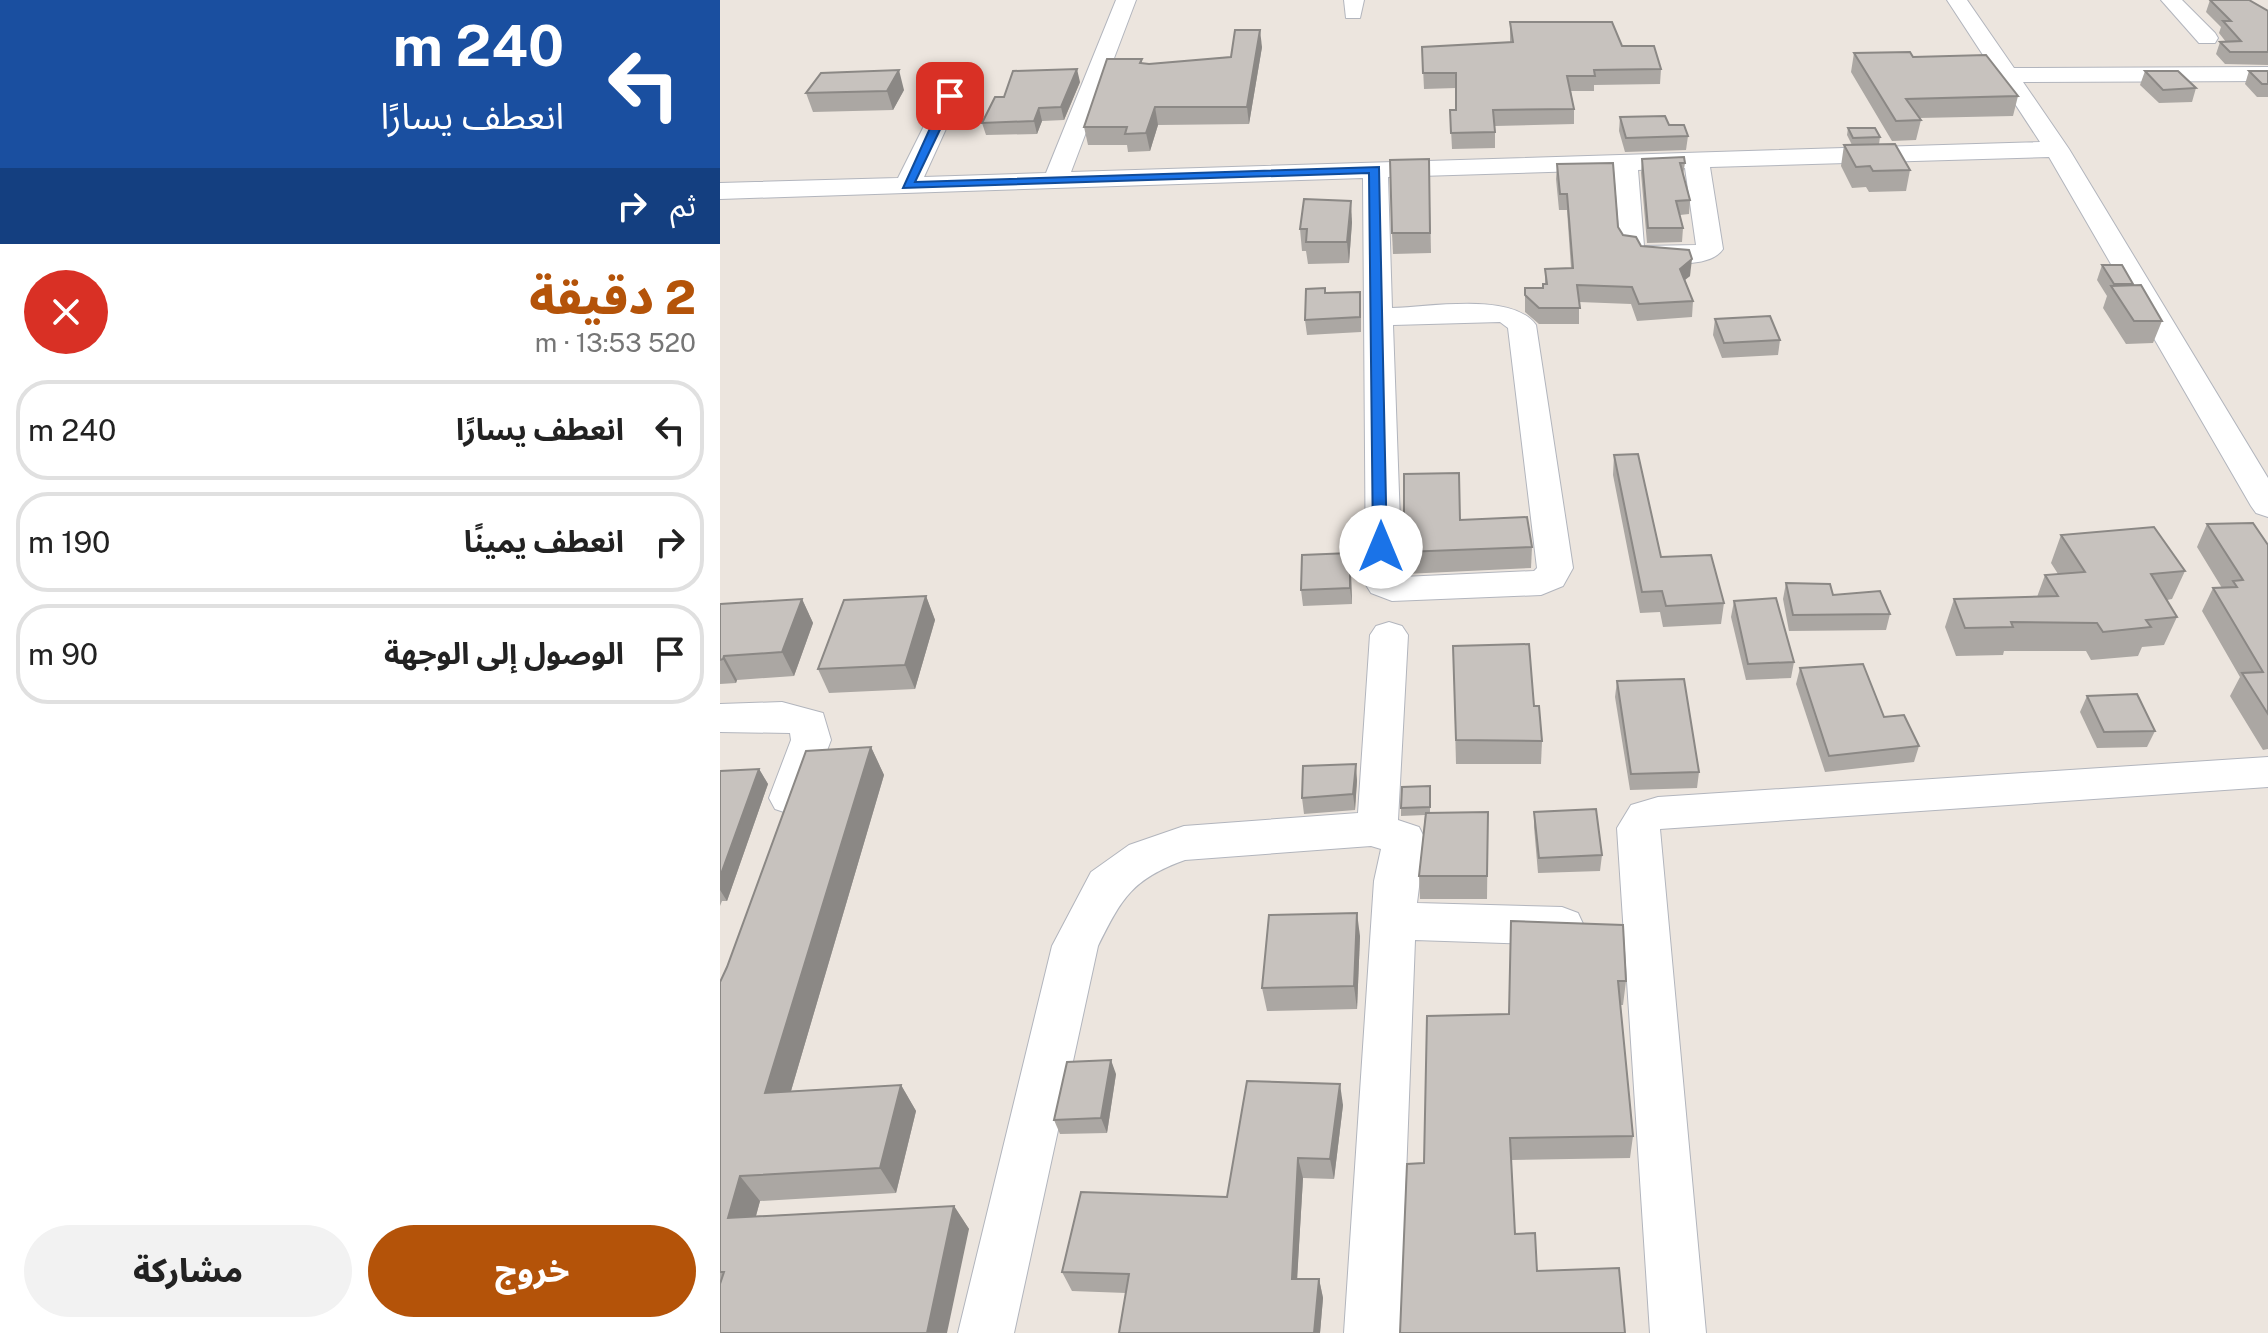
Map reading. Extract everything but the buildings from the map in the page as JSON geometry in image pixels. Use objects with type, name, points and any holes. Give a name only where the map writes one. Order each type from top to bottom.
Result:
[{"type":"street","points":[[1055,181],[1126,0]]},
{"type":"street","points":[[1957,0],[2057,149],[2268,506]]},
{"type":"street","points":[[2171,0],[2207,38]]},
{"type":"street","points":[[2010,75],[2268,74]]},
{"type":"street","points":[[907,186],[950,96]]},
{"type":"street","points":[[720,191],[2057,149]]},
{"type":"street","points":[[1625,161],[1642,248],[1704,253],[1710,249],[1696,158]]},
{"type":"street","points":[[1375,170],[1380,317],[1381,576],[1384,585],[1392,589],[1541,583],[1550,578],[1555,568],[1522,325],[1512,316],[1501,313],[1380,317]]},
{"type":"street","points":[[1371,829],[1379,817],[1389,635]]},
{"type":"street","points":[[720,718],[782,716],[809,723],[811,740],[779,829]]},
{"type":"street","points":[[1678,1333],[1644,928],[1638,828],[1646,817],[1658,813],[2268,772]]},
{"type":"street","points":[[986,1333],[1075,946],[1106,885],[1144,857],[1184,843],[1371,829],[1404,839],[1394,921],[1372,1333]]},
{"type":"street","points":[[1394,921],[1644,928]]},
{"type":"route","points":[[950,96],[907,186],[1375,170],[1380,317],[1381,547]]}]
